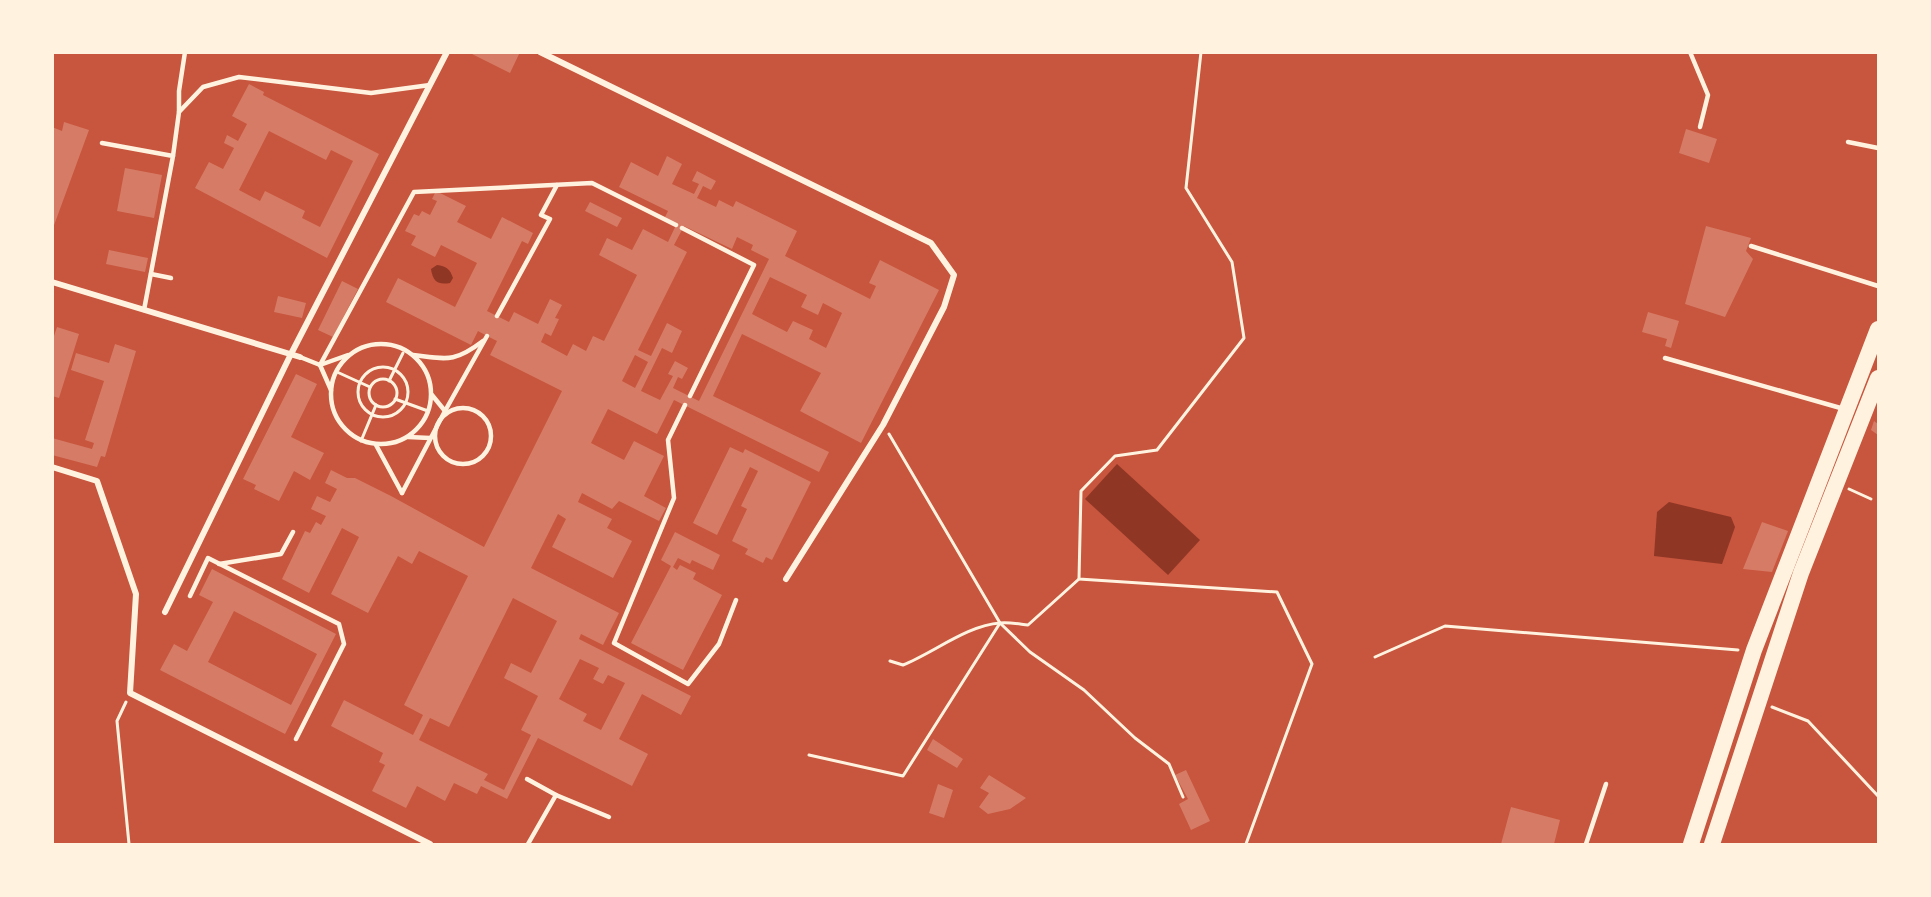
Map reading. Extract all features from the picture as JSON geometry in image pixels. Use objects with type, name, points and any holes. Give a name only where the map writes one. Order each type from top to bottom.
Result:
[{"type":"highway","points":[[1691,844],[1754,650],[1878,329]]},
{"type":"highway","points":[[1712,844],[1801,573],[1878,378]]},
{"type":"street","points":[[165,612],[291,354],[447,52]]},
{"type":"street","points":[[540,52],[930,243],[954,275],[944,307],[883,425],[786,579]]},
{"type":"street","points":[[52,282],[300,357]]},
{"type":"street","points":[[52,467],[97,481],[132,582],[136,594],[129,693],[430,844]]},
{"type":"lane","points":[[144,310],[173,156],[185,52]]},
{"type":"lane","points":[[1690,52],[1708,95],[1700,127]]},
{"type":"lane","points":[[179,112],[203,87],[239,77],[371,93],[430,85]]},
{"type":"lane","points":[[1848,142],[1878,148]]},
{"type":"lane","points":[[102,143],[173,156]]},
{"type":"lane","points":[[320,365],[414,192],[592,183],[676,225]]},
{"type":"lane","points":[[497,316],[550,219],[541,215],[557,185]]},
{"type":"lane","points":[[682,228],[754,265],[690,396]]},
{"type":"lane","points":[[1751,246],[1878,286]]},
{"type":"lane","points":[[151,274],[171,278]]},
{"type":"lane","points":[[376,445],[402,494],[438,423],[447,411],[486,338],[465,355],[445,359],[412,355]]},
{"type":"lane","points":[[300,357],[320,365],[367,345],[386,344],[405,349],[420,362],[430,380],[432,394],[428,411],[420,427],[408,437],[392,444],[376,445],[361,441],[345,430],[339,422],[331,401],[332,381],[350,354]]},
{"type":"lane","points":[[1665,358],[1846,410]]},
{"type":"lane","points":[[320,365],[332,392]]},
{"type":"lane","points":[[432,394],[447,411]]},
{"type":"lane","points":[[685,405],[668,440],[674,498],[614,643],[688,684],[719,644],[736,600]]},
{"type":"lane","points":[[432,438],[441,452],[454,462],[470,462],[478,459],[487,449],[490,430],[483,417],[471,409],[447,411]]},
{"type":"lane","points":[[408,437],[432,438]]},
{"type":"lane","points":[[219,564],[281,554],[292,532]]},
{"type":"lane","points":[[190,596],[208,558],[339,624],[344,644],[296,739]]},
{"type":"lane","points":[[527,779],[556,795],[609,817]]},
{"type":"lane","points":[[1586,844],[1606,784]]},
{"type":"lane","points":[[528,844],[556,795]]},
{"type":"path","points":[[1079,579],[1080,491],[1115,456],[1157,450],[1244,338],[1232,262],[1186,188],[1201,52]]},
{"type":"path","points":[[389,381],[405,349]]},
{"type":"path","points":[[383,367],[393,370],[404,379],[408,396],[405,404],[394,415],[386,417],[371,415],[359,402],[357,394],[359,383],[368,372],[383,367]]},
{"type":"path","points":[[337,372],[370,387]]},
{"type":"path","points":[[378,380],[389,381],[396,390],[395,399],[389,405],[376,405],[370,398],[370,387],[378,380]]},
{"type":"path","points":[[395,399],[428,411]]},
{"type":"path","points":[[361,441],[376,405]]},
{"type":"path","points":[[883,425],[1000,623],[1030,652],[1084,690],[1134,738],[1169,764],[1183,797]]},
{"type":"path","points":[[1837,483],[1871,499]]},
{"type":"path","points":[[890,661],[903,665],[965,633],[1000,623],[1028,625],[1079,579],[1277,592],[1312,664],[1246,844]]},
{"type":"path","points":[[809,755],[903,776],[1000,623]]},
{"type":"path","points":[[1375,657],[1445,626],[1754,650]]},
{"type":"path","points":[[129,693],[117,721],[129,844]]},
{"type":"path","points":[[1759,702],[1808,722],[1878,796]]},
{"type":"shaded area","points":[[437,265],[449,270],[453,278],[450,283],[439,283],[435,280],[431,269]]},
{"type":"shaded area","points":[[1117,464],[1200,540],[1168,575],[1085,499]]},
{"type":"shaded area","points":[[1669,502],[1731,517],[1735,527],[1722,564],[1654,556],[1657,512]]},
{"type":"building","points":[[468,52],[520,52],[510,73]]},
{"type":"building","points":[[249,84],[264,92],[263,95],[379,154],[327,258],[195,188],[209,162],[223,169],[234,148],[224,143],[227,135],[238,141],[247,124],[232,116]],"holes":[[[269,131],[326,160],[331,150],[353,161],[320,227],[302,218],[305,211],[265,191],[260,201],[239,190]]]},
{"type":"building","points":[[64,122],[89,130],[53,228],[52,127],[62,131]]},
{"type":"building","points":[[1686,129],[1717,139],[1709,163],[1679,153]]},
{"type":"building","points":[[667,156],[682,164],[672,184],[694,194],[699,184],[692,181],[697,171],[716,181],[711,190],[703,186],[697,198],[716,207],[719,200],[733,207],[736,201],[797,231],[785,256],[870,299],[876,286],[869,283],[880,260],[939,290],[861,443],[800,411],[821,373],[742,334],[713,396],[829,452],[819,472],[674,400],[657,434],[608,409],[591,443],[624,460],[634,441],[664,456],[644,496],[666,508],[659,521],[619,501],[612,509],[582,493],[578,502],[612,519],[607,528],[632,541],[613,578],[552,547],[566,519],[558,514],[531,568],[619,613],[603,645],[581,634],[579,639],[691,696],[681,715],[642,694],[619,739],[648,754],[632,786],[538,738],[507,799],[481,786],[477,794],[454,783],[445,801],[417,786],[406,808],[372,791],[385,765],[379,762],[383,753],[331,726],[344,700],[413,735],[423,715],[404,705],[468,576],[419,551],[412,564],[398,556],[368,613],[331,594],[359,537],[342,528],[309,593],[282,579],[305,531],[310,533],[316,522],[321,525],[326,516],[311,509],[317,496],[330,502],[337,489],[325,483],[331,470],[347,478],[355,478],[391,496],[484,547],[562,391],[490,355],[497,341],[478,331],[471,345],[386,302],[398,278],[455,307],[477,263],[441,245],[435,257],[411,245],[416,236],[405,231],[414,214],[419,216],[422,211],[430,215],[437,201],[432,199],[436,191],[466,206],[457,222],[491,239],[502,217],[533,233],[528,244],[522,241],[487,311],[509,322],[514,312],[538,324],[550,299],[562,305],[555,318],[559,319],[551,336],[545,333],[541,342],[567,356],[573,344],[586,351],[593,336],[604,341],[637,275],[599,255],[607,238],[632,250],[643,229],[668,242],[677,223],[665,217],[668,211],[619,187],[631,162],[658,176]],"holes":[[[684,226],[732,249],[737,237],[753,245],[751,250],[769,259],[699,401],[673,388],[678,377],[682,379],[688,368],[675,361],[668,374],[673,376],[660,400],[641,391],[662,348],[672,353],[682,331],[667,323],[651,356],[638,350],[687,252],[674,245]],[[770,277],[807,295],[801,307],[818,315],[823,303],[842,313],[826,348],[809,339],[813,330],[793,321],[787,332],[752,314]],[[635,355],[648,362],[635,388],[622,381]],[[513,598],[557,621],[531,673],[511,663],[504,678],[538,696],[521,730],[531,735],[504,790],[484,780],[488,774],[419,740],[430,718],[449,727]],[[580,659],[599,668],[593,679],[603,684],[608,675],[625,683],[601,730],[583,721],[587,714],[559,699]]]},
{"type":"building","points":[[125,168],[162,175],[154,218],[117,211]]},
{"type":"building","points":[[590,202],[622,218],[617,227],[585,211]]},
{"type":"building","points":[[1706,226],[1751,238],[1746,251],[1753,259],[1725,317],[1685,304]]},
{"type":"building","points":[[109,250],[148,258],[145,272],[106,264]]},
{"type":"building","points":[[342,281],[358,289],[333,337],[318,330]]},
{"type":"building","points":[[278,296],[306,303],[302,318],[274,312]]},
{"type":"building","points":[[1648,312],[1679,321],[1671,348],[1665,346],[1667,339],[1642,332]]},
{"type":"building","points":[[57,327],[79,334],[59,398],[52,396],[52,342]]},
{"type":"building","points":[[115,344],[136,351],[105,457],[101,456],[97,467],[52,455],[52,438],[92,449],[94,443],[85,440],[104,381],[71,370],[76,353],[109,363]]},
{"type":"building","points":[[296,374],[317,384],[291,437],[324,453],[310,480],[294,471],[279,501],[254,489],[256,485],[243,479]]},
{"type":"building","points":[[1874,421],[1878,424],[1878,435],[1871,430]]},
{"type":"building","points":[[730,447],[743,453],[745,449],[811,482],[772,560],[766,557],[763,563],[745,554],[748,549],[732,541],[747,509],[741,506],[758,471],[750,467],[717,535],[693,523]]},
{"type":"building","points":[[1762,522],[1788,531],[1772,572],[1743,569]]},
{"type":"building","points":[[675,532],[720,555],[713,570],[692,560],[690,564],[678,558],[673,567],[677,570],[680,565],[696,573],[693,579],[722,595],[683,670],[631,643],[671,566],[661,560]]},
{"type":"building","points":[[212,569],[336,634],[285,734],[160,670],[174,644],[187,651],[213,602],[199,595]],"holes":[[[234,611],[317,654],[291,705],[208,662]]]},
{"type":"building","points":[[933,739],[963,759],[957,768],[927,750]]},
{"type":"building","points":[[1186,770],[1210,821],[1191,830],[1179,804],[1188,799],[1175,775]]},
{"type":"building","points":[[989,775],[1026,798],[1010,809],[988,814],[979,807],[989,793],[980,788]]},
{"type":"building","points":[[938,784],[953,790],[944,818],[929,813]]},
{"type":"building","points":[[1511,807],[1560,820],[1554,844],[1501,844]]}]
